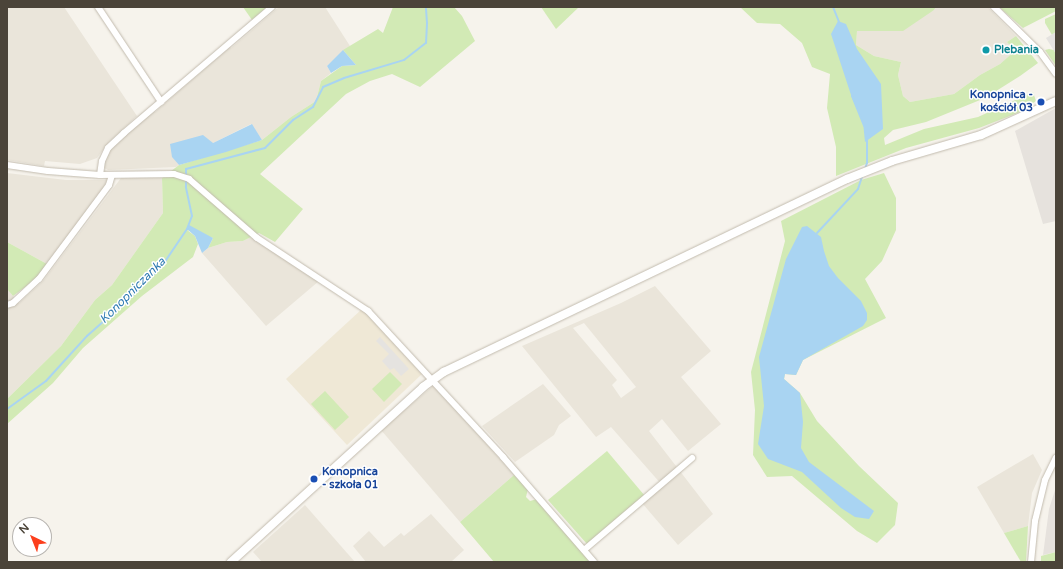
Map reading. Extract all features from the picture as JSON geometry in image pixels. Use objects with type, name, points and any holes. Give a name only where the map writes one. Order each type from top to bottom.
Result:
[{"type":"street","points":[[98,7],[161,102]]},
{"type":"street","points":[[100,175],[102,161],[108,148],[272,7]]},
{"type":"street","points":[[994,7],[1043,54],[1056,74]]},
{"type":"street","points":[[230,562],[432,380],[469,360],[847,179],[878,166],[981,135],[1056,101]]},
{"type":"street","points":[[7,165],[48,171],[100,175],[174,174],[183,175],[189,179],[257,238],[363,307],[432,380],[594,562]]},
{"type":"street","points":[[7,305],[13,303],[39,279],[109,185],[112,175]]},
{"type":"street","points":[[1031,562],[1035,521],[1045,480],[1056,457]]},
{"type":"street","points":[[584,550],[692,458]]},
{"type":"shaded area","points":[[7,7],[64,7],[137,116],[109,142],[97,158],[80,164],[45,161],[44,166],[7,160]]},
{"type":"shaded area","points":[[279,7],[325,7],[350,46],[327,66],[331,73],[321,81],[316,101],[291,117],[262,140],[251,124],[213,143],[172,156],[179,165],[176,167],[108,170],[104,168],[104,162],[112,148],[138,124],[154,111],[155,112]]},
{"type":"shaded area","points":[[936,7],[988,7],[1016,36],[1007,42],[1016,51],[1000,64],[980,75],[954,94],[910,102],[903,96],[898,75],[901,62],[874,56],[856,45],[857,31],[876,30],[934,10]]},
{"type":"shaded area","points":[[1056,32],[1056,54],[1046,38]]},
{"type":"shaded area","points":[[1056,108],[1056,221],[1043,224],[1015,131]]},
{"type":"shaded area","points":[[7,173],[66,180],[107,180],[104,188],[47,264],[7,242]]},
{"type":"shaded area","points":[[121,178],[162,178],[163,213],[112,285],[95,300],[61,346],[7,399],[7,289],[19,303],[43,281]]},
{"type":"shaded area","points":[[251,237],[319,281],[266,326],[202,253],[208,248],[227,242],[243,241]]},
{"type":"shaded area","points":[[655,286],[711,351],[681,377],[721,424],[688,451],[662,419],[649,431],[713,514],[678,545],[642,503],[662,485],[611,427],[596,437],[522,346],[621,303]],"holes":[[[584,323],[636,387],[621,398],[612,385],[617,380],[573,328]]]},
{"type":"shaded area","points":[[362,309],[422,374],[347,445],[286,379]]},
{"type":"shaded area","points":[[380,337],[409,369],[401,376],[394,368],[390,370],[382,361],[389,354],[376,341]]},
{"type":"shaded area","points":[[543,384],[571,416],[559,425],[554,435],[515,462],[482,426]]},
{"type":"shaded area","points":[[433,386],[437,387],[514,475],[460,522],[381,430]]},
{"type":"shaded area","points":[[1033,454],[1042,470],[1032,493],[1028,526],[1004,533],[977,487]]},
{"type":"shaded area","points":[[1056,487],[1056,552],[1043,555],[1049,509]]},
{"type":"shaded area","points":[[305,505],[355,562],[262,562],[253,552]]},
{"type":"shaded area","points":[[431,514],[464,550],[451,562],[366,562],[353,546],[369,531],[384,547],[401,533],[404,536]]},
{"type":"green space","points":[[243,7],[267,7],[252,20]]},
{"type":"green space","points":[[393,7],[454,7],[462,16],[475,41],[420,87],[392,74],[370,81],[346,94],[260,174],[303,209],[275,242],[259,233],[243,241],[227,242],[208,248],[213,238],[187,230],[195,236],[198,244],[193,257],[142,296],[83,348],[53,383],[7,424],[7,399],[61,346],[95,300],[112,285],[163,213],[162,178],[179,165],[262,140],[291,117],[316,101],[321,81],[342,66],[356,65],[343,50],[378,29],[383,33]]},
{"type":"green space","points":[[541,7],[579,7],[556,29]]},
{"type":"green space","points":[[740,7],[936,7],[934,10],[903,31],[857,31],[856,45],[874,56],[901,62],[898,75],[903,96],[910,102],[954,94],[980,75],[1000,64],[1015,51],[1007,42],[1016,36],[1038,63],[985,98],[926,122],[893,130],[884,138],[885,145],[924,129],[978,117],[1033,92],[1036,101],[1020,112],[979,128],[906,148],[836,176],[836,147],[827,108],[830,74],[812,67],[802,43],[780,24],[757,23]]},
{"type":"green space","points":[[999,7],[1056,7],[1056,11],[1023,28]]},
{"type":"green space","points":[[1056,14],[1056,32],[1052,35],[1045,23],[1045,19]]},
{"type":"green space","points":[[1045,50],[1054,50],[1056,54],[1056,66]]},
{"type":"green space","points":[[884,173],[896,198],[896,230],[882,261],[865,279],[886,318],[803,360],[796,375],[785,374],[784,379],[800,393],[817,421],[859,466],[898,503],[895,525],[877,543],[857,531],[792,476],[767,477],[753,455],[755,410],[751,372],[785,241],[781,221],[861,180]]},
{"type":"green space","points":[[7,242],[47,264],[36,279],[13,296],[7,289]]},
{"type":"green space","points":[[390,372],[402,384],[384,402],[372,389]]},
{"type":"green space","points":[[325,391],[349,417],[335,430],[311,404]]},
{"type":"green space","points":[[607,451],[645,496],[587,544],[548,500]]},
{"type":"green space","points":[[514,475],[528,489],[526,497],[530,501],[537,499],[591,562],[494,562],[460,522]]},
{"type":"green space","points":[[1028,526],[1026,562],[1021,562],[1004,533]]},
{"type":"green space","points":[[1056,552],[1056,562],[1041,562],[1041,556]]},
{"type":"water","points":[[838,21],[846,24],[857,49],[881,84],[883,129],[865,142],[863,122],[852,98],[831,34]]},
{"type":"water","points":[[343,50],[356,65],[342,66],[331,73],[327,66]]},
{"type":"water","points":[[252,124],[262,140],[179,165],[172,157],[170,144],[203,135],[213,143]]},
{"type":"water","points":[[189,225],[213,238],[208,248],[202,253],[195,236],[187,229]]},
{"type":"water","points":[[807,226],[821,237],[829,266],[838,278],[861,301],[867,313],[867,320],[863,326],[803,360],[796,375],[785,374],[784,379],[800,393],[803,422],[801,448],[809,462],[874,511],[869,519],[855,517],[841,508],[802,472],[768,459],[758,444],[764,406],[759,357],[786,259],[802,227]]},
{"type":"waterway","name":"Konopniczanka","points":[[7,409],[46,381],[87,336],[132,296],[162,266],[187,229],[192,216],[186,187],[186,169],[265,148],[293,120],[313,107],[323,87],[344,78],[404,60],[426,43],[426,7]]},
{"type":"waterway","points":[[833,7],[839,22]]},
{"type":"waterway","points":[[852,96],[864,126]]},
{"type":"waterway","points":[[865,169],[867,163],[867,139]]},
{"type":"waterway","points":[[817,233],[858,189],[862,177]]},
{"type":"place","name":"Plebania","points":[[986,50]]},
{"type":"place","name":"Konopnica - kościół 03","points":[[1041,102]]},
{"type":"place","name":"Konopnica - szkoła 01","points":[[314,479]]}]
